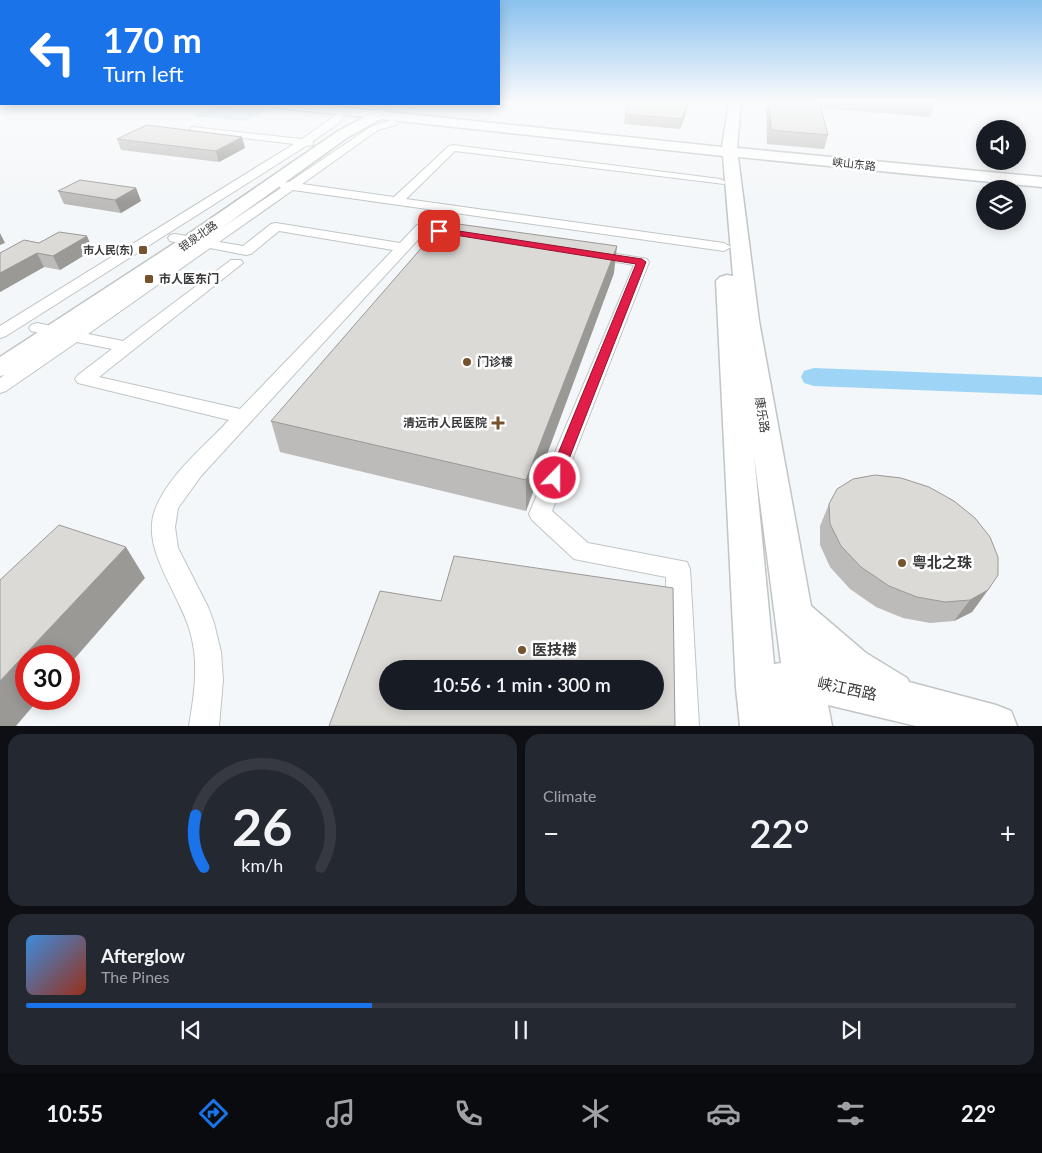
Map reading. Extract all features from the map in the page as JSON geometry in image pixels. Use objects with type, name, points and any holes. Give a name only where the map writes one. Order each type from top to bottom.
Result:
[{"type":"main road","name":"银泉北路","points":[[191,241],[310,143],[329,136]]},
{"type":"main road","name":"银泉北路","points":[[0,368],[191,241],[272,184],[333,136]]},
{"type":"main road","name":"峡山东路","points":[[608,136],[1042,182]]},
{"type":"main road","name":"康乐路","points":[[724,136],[720,182],[758,707]]},
{"type":"main road","name":"康乐路","points":[[727,136],[724,148],[748,320],[811,726]]},
{"type":"main road","name":"峡山东路","points":[[724,148],[1042,176]]},
{"type":"main road","name":"银泉北路","points":[[0,351],[56,332]]},
{"type":"main road","points":[[793,614],[852,667],[910,703]]},
{"type":"main road","name":"峡江西路","points":[[758,707],[804,680],[910,703],[996,726]]},
{"type":"main road","points":[[758,707],[804,726]]},
{"type":"street","points":[[252,136],[310,143]]},
{"type":"street","name":"银泉北路","points":[[0,333],[319,136]]},
{"type":"street","name":"银泉北路","points":[[0,387],[56,332],[191,241],[290,186],[363,136]]},
{"type":"street","points":[[397,201],[453,148],[720,182]]},
{"type":"street","points":[[272,184],[724,248]]},
{"type":"street","points":[[191,241],[246,251],[276,227],[403,248]]},
{"type":"street","points":[[204,726],[210,679],[206,639],[196,608],[164,543],[163,525],[167,508],[183,484],[244,417],[422,228],[477,236]]},
{"type":"street","points":[[578,252],[642,262],[540,514],[582,552],[678,569],[684,726]]},
{"type":"street","points":[[236,263],[84,379],[244,417]]},
{"type":"street","points":[[56,332],[126,347]]},
{"type":"building","points":[[124,136],[242,137],[216,151],[117,139]]},
{"type":"building","points":[[80,180],[136,188],[115,200],[58,191]]},
{"type":"building","name":"门诊楼","points":[[444,222],[617,246],[526,480],[271,421]]},
{"type":"building","points":[[59,232],[87,236],[53,256],[37,253],[0,273],[0,253],[24,240],[39,243]]},
{"type":"building","name":"粤北之珠","points":[[875,475],[901,478],[929,487],[954,501],[975,518],[990,537],[998,557],[998,575],[988,590],[970,600],[945,602],[917,597],[889,586],[861,567],[841,546],[830,524],[829,504],[837,489],[853,479]]},
{"type":"building","points":[[59,525],[126,547],[34,645],[15,645],[15,665],[0,681],[0,580]]},
{"type":"building","name":"医技楼","points":[[454,556],[673,588],[675,726],[329,726],[380,591],[441,601]]},
{"type":"waterway","points":[[814,377],[1042,386]]},
{"type":"place","name":"市人民(东)","points":[[143,250]]},
{"type":"place","name":"市人医东门","points":[[149,279]]},
{"type":"place","name":"门诊楼","points":[[467,362]]},
{"type":"place","name":"清远市人民医院","points":[[498,423]]},
{"type":"place","name":"粤北之珠","points":[[902,563]]},
{"type":"place","name":"医技楼","points":[[522,650]]},
{"type":"route","points":[[439,231],[642,262],[555,478]]}]
